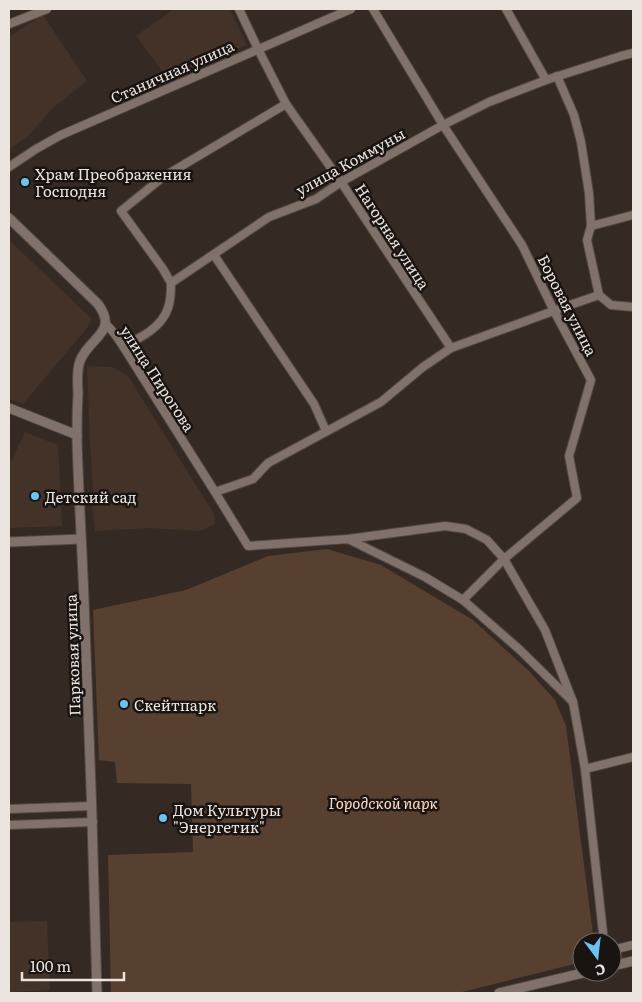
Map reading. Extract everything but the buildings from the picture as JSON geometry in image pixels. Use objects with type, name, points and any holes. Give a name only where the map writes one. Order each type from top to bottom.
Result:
[{"type":"street","points":[[9,24],[47,9]]},
{"type":"street","name":"Нагорная улица","points":[[238,9],[286,104],[341,182],[451,348]]},
{"type":"street","name":"Станичная улица","points":[[9,167],[61,135],[351,9]]},
{"type":"street","name":"Боровая улица","points":[[373,9],[443,125],[522,245],[554,311],[591,380],[569,456],[577,498],[504,559],[463,600]]},
{"type":"street","points":[[506,9],[546,80]]},
{"type":"street","name":"улица Коммуны","points":[[171,283],[269,218],[316,198],[443,125],[489,102],[557,76],[633,53]]},
{"type":"street","points":[[557,76],[574,115],[581,142],[589,193],[591,226],[587,240],[599,295],[611,306],[633,308]]},
{"type":"street","points":[[124,346],[141,338],[165,316],[169,307],[171,283],[121,211],[163,177],[286,104]]},
{"type":"street","points":[[591,226],[633,215]]},
{"type":"street","name":"улица Пирогова","points":[[9,220],[98,304],[103,312],[106,324],[124,346],[248,546],[348,539]]},
{"type":"street","points":[[214,254],[314,404],[326,431]]},
{"type":"street","points":[[215,492],[253,479],[268,463],[382,402],[423,367],[451,348],[599,295]]},
{"type":"street","name":"Парковая улица","points":[[97,993],[93,822],[77,435],[78,368],[86,351],[106,324]]},
{"type":"street","points":[[9,408],[77,435]]},
{"type":"street","points":[[348,539],[445,526],[466,529],[487,540],[504,559],[545,630],[573,702],[584,769],[603,932]]},
{"type":"street","points":[[9,542],[81,539]]},
{"type":"street","points":[[348,539],[425,576],[463,600],[520,650],[573,702]]},
{"type":"street","points":[[584,769],[633,758]]},
{"type":"street","points":[[9,808],[92,806]]},
{"type":"street","points":[[9,825],[93,822]]},
{"type":"street","points":[[499,993],[572,976]]},
{"type":"shaded area","points":[[174,9],[230,9],[247,45],[169,80],[136,36]]},
{"type":"shaded area","points":[[43,15],[87,81],[54,107],[27,137],[9,149],[9,37]]},
{"type":"shaded area","points":[[9,240],[92,319],[87,328],[23,404],[9,399]]},
{"type":"shaded area","points":[[87,366],[112,367],[128,376],[214,514],[215,524],[201,531],[149,528],[95,531],[92,503]]},
{"type":"shaded area","name":"Детский сад","points":[[25,432],[58,445],[62,526],[9,528],[9,466]]},
{"type":"shaded area","points":[[47,921],[50,990],[9,992],[9,922]]},
{"type":"green space","name":"Городской парк","points":[[327,549],[381,565],[473,620],[529,671],[555,700],[566,726],[593,932],[572,932],[572,964],[458,993],[111,993],[108,855],[193,852],[191,784],[117,783],[115,762],[99,760],[93,610],[186,590],[268,556]]},
{"type":"place","name":"Храм Преображения Господня","points":[[25,182]]},
{"type":"place","name":"Детский сад","points":[[35,496]]},
{"type":"place","name":"Скейтпарк","points":[[124,704]]},
{"type":"place","name":"Дом Культуры \"Энергетик\"","points":[[163,818]]}]
